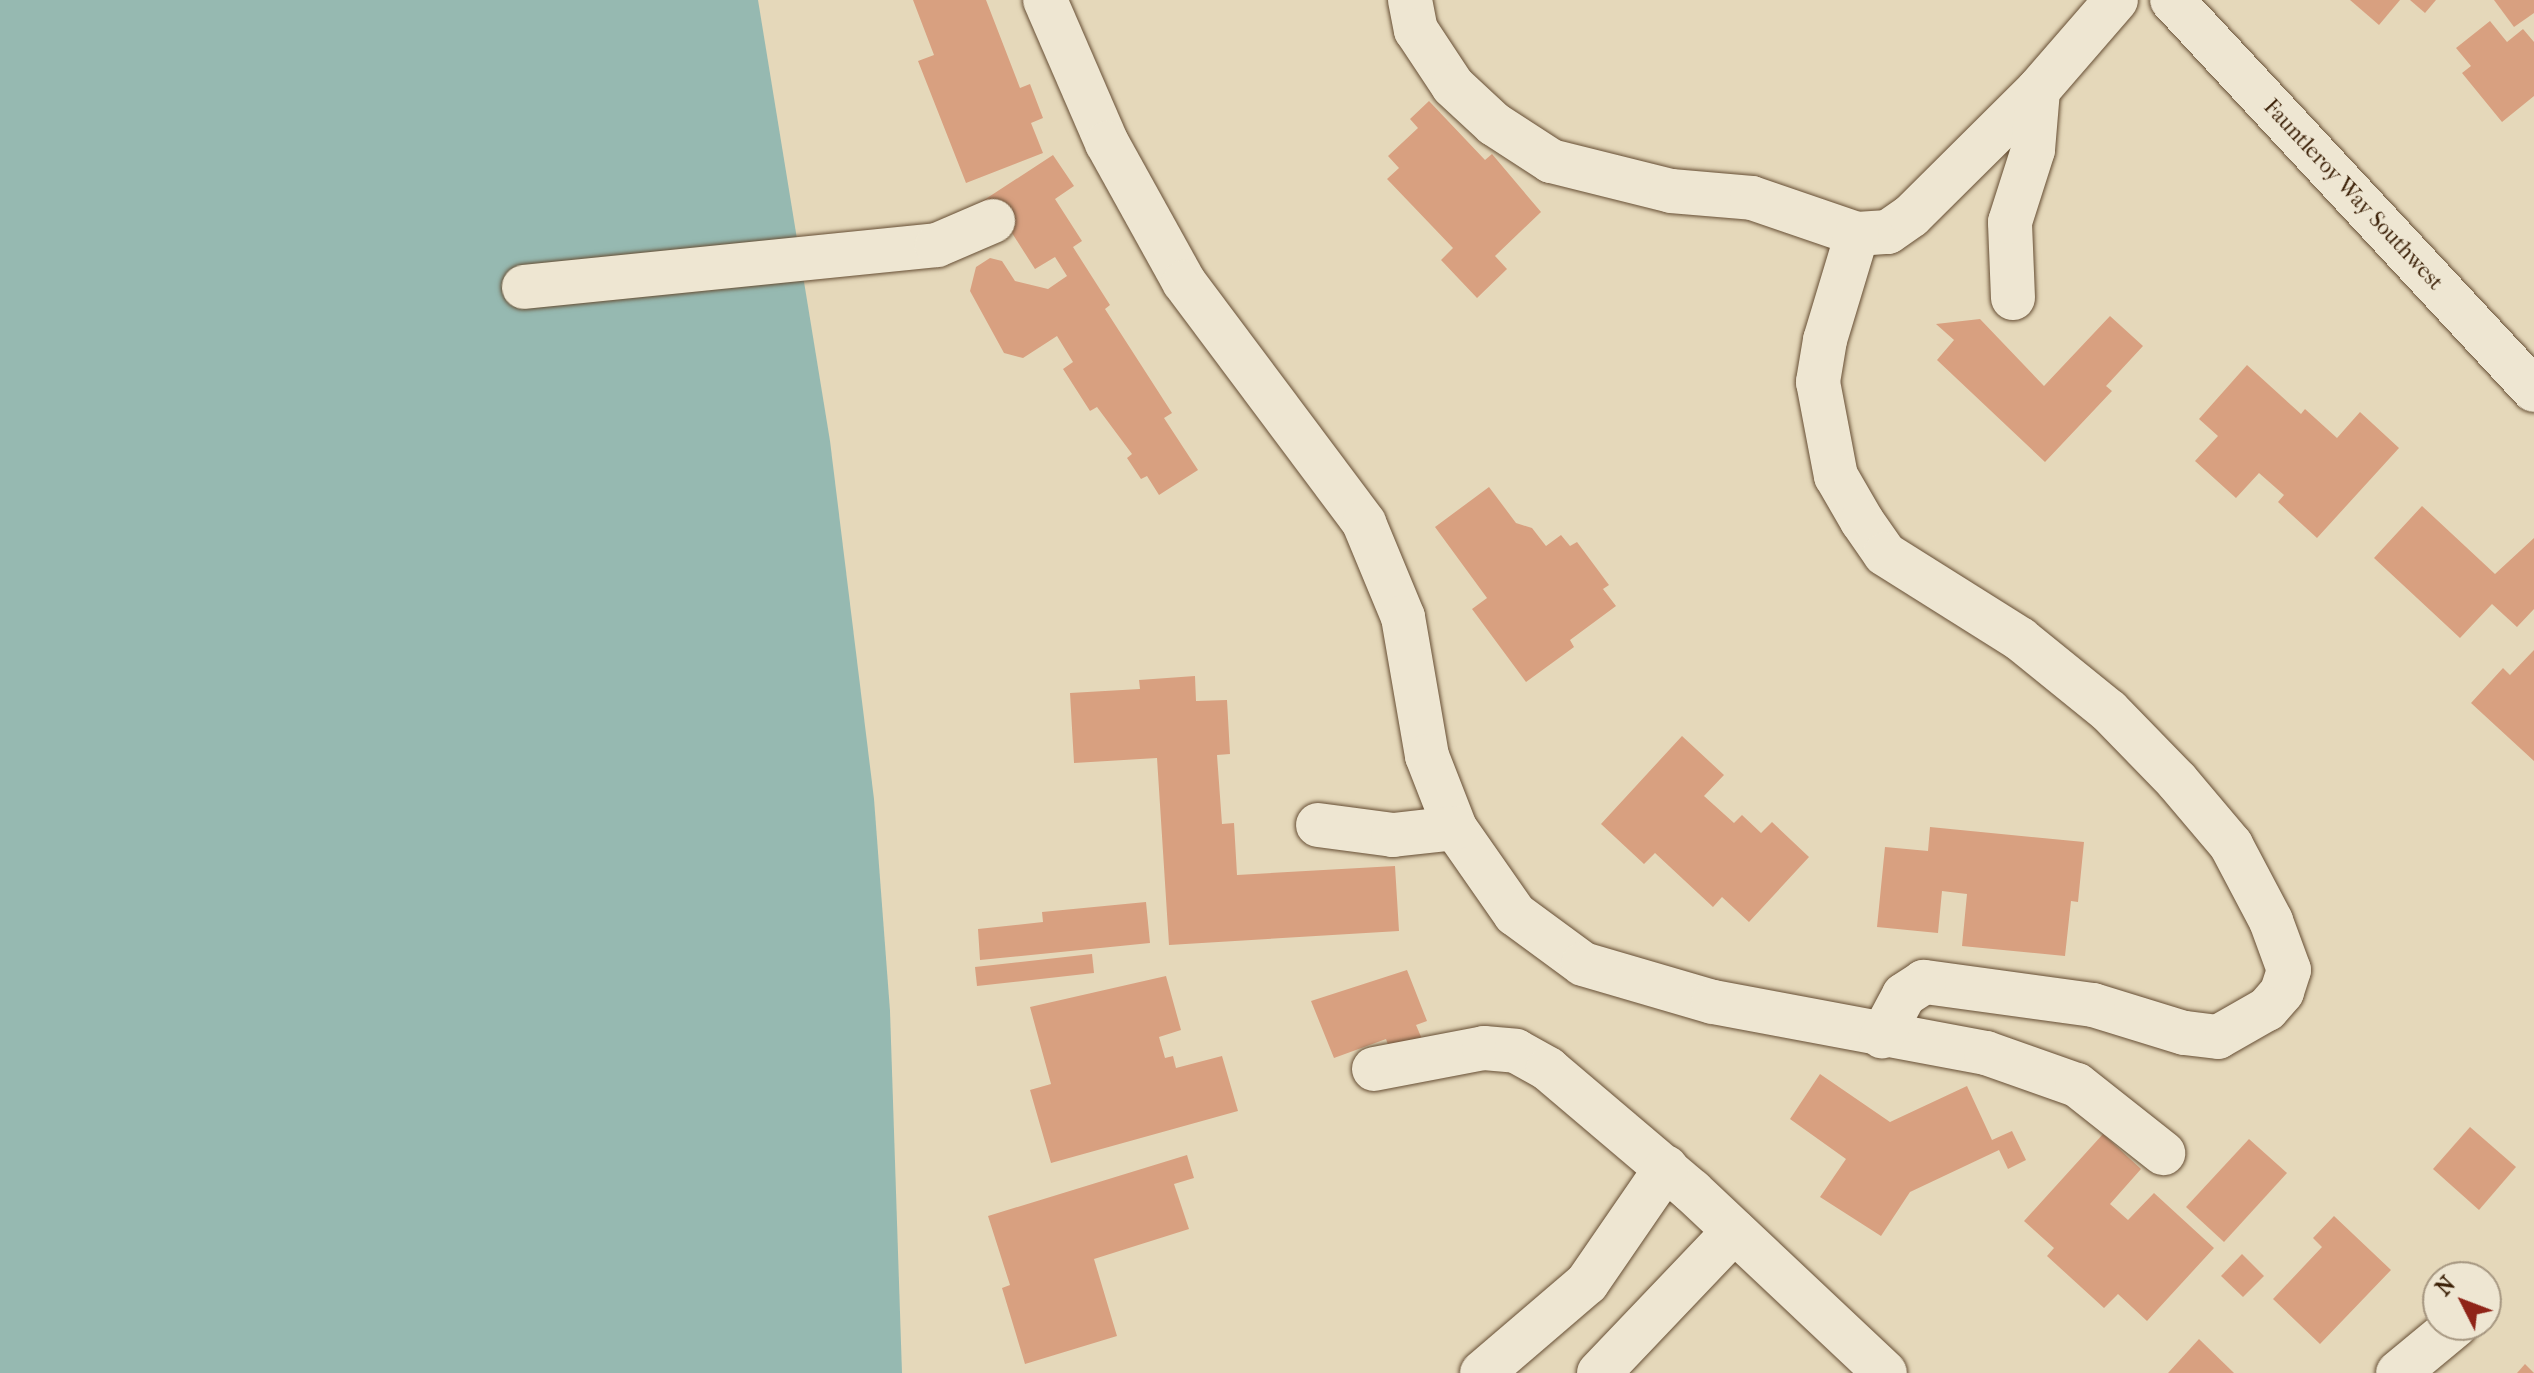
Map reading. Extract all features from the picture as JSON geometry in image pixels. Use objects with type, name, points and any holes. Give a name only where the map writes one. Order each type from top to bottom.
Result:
[{"type":"street","points":[[1045,0],[1107,143],[1184,282],[1364,523],[1403,617],[1427,756],[1455,828],[1515,914],[1583,964],[1713,1002],[1986,1053],[2077,1085],[2163,1153]]},
{"type":"street","points":[[1410,0],[1416,30],[1453,86],[1494,124],[1551,161],[1647,187],[1752,198],[1857,234],[1888,232],[1911,216],[2038,90],[2116,0]]},
{"type":"street","name":"Fauntleroy Way Southwest","points":[[2172,0],[2534,390]]},
{"type":"street","points":[[2013,298],[2010,222],[2033,150],[2038,90]]},
{"type":"street","points":[[524,287],[937,245],[993,221]]},
{"type":"street","points":[[1857,234],[1825,340],[1818,382],[1836,476],[1862,521],[1885,554],[2020,639],[2109,711],[2177,781],[2231,845],[2271,921],[2289,970],[2282,992],[2267,1009],[2218,1037],[2184,1033],[2093,1005],[1924,982],[1904,995],[1882,1036]]},
{"type":"street","points":[[1318,825],[1393,835],[1455,828]]},
{"type":"street","points":[[1374,1069],[1484,1048],[1516,1051],[1576,1088],[1885,1373]]},
{"type":"street","points":[[1482,1373],[1587,1283],[1666,1168]]},
{"type":"street","points":[[1599,1373],[1734,1231]]},
{"type":"street","points":[[2398,1373],[2437,1341]]},
{"type":"water","points":[[0,0],[758,0],[830,441],[874,799],[890,1011],[902,1373],[0,1373]]},
{"type":"building","points":[[913,0],[986,0],[1020,88],[1030,84],[1043,118],[1031,123],[1043,153],[966,183],[918,61],[934,55]]},
{"type":"building","points":[[2350,0],[2400,0],[2379,25]]},
{"type":"building","points":[[2410,0],[2436,0],[2425,13]]},
{"type":"building","points":[[2494,0],[2534,0],[2534,13],[2514,27]]},
{"type":"building","points":[[2490,21],[2507,42],[2523,29],[2534,42],[2534,96],[2502,122],[2462,73],[2471,66],[2456,48]]},
{"type":"building","points":[[1429,101],[1485,160],[1492,154],[1541,212],[1495,256],[1507,269],[1477,298],[1441,260],[1453,248],[1387,179],[1399,168],[1388,156],[1418,128],[1410,119]]},
{"type":"building","points":[[1053,155],[1074,186],[1055,199],[1082,241],[1073,247],[1110,305],[1105,309],[1172,413],[1164,418],[1198,470],[1159,495],[1147,476],[1141,479],[1127,458],[1132,454],[1097,407],[1090,411],[1063,369],[1073,362],[1057,336],[1023,358],[1004,353],[970,291],[976,267],[990,258],[1002,261],[1015,281],[1048,289],[1067,276],[1055,257],[1035,269],[1012,233],[1004,239],[981,202]]},
{"type":"building","points":[[2110,316],[2143,346],[2106,386],[2112,391],[2045,462],[1937,360],[1954,340],[1936,324],[1980,319],[2044,386]]},
{"type":"building","points":[[2247,365],[2301,414],[2305,409],[2337,438],[2360,412],[2399,448],[2317,538],[2278,502],[2284,495],[2259,473],[2236,498],[2195,461],[2218,436],[2199,419]]},
{"type":"building","points":[[1489,487],[1516,523],[1532,528],[1546,546],[1561,535],[1570,546],[1577,542],[1609,585],[1603,589],[1616,606],[1570,640],[1574,647],[1526,682],[1472,609],[1487,598],[1435,527]]},
{"type":"building","points":[[2422,506],[2495,574],[2534,538],[2534,609],[2517,627],[2492,604],[2460,638],[2374,558]]},
{"type":"building","points":[[2534,650],[2534,761],[2471,703],[2503,668],[2510,675]]},
{"type":"building","points":[[1195,676],[1196,701],[1227,700],[1230,754],[1217,755],[1222,824],[1234,823],[1237,875],[1395,866],[1399,931],[1169,945],[1157,758],[1074,763],[1070,693],[1140,689],[1139,680]]},
{"type":"building","points":[[1682,736],[1724,775],[1704,796],[1734,823],[1742,815],[1761,833],[1772,822],[1809,857],[1749,922],[1722,897],[1713,907],[1655,853],[1644,864],[1601,824]]},
{"type":"building","points":[[1930,827],[2084,842],[2078,902],[2071,901],[2065,956],[1962,946],[1967,894],[1942,891],[1938,933],[1877,927],[1885,847],[1928,851]]},
{"type":"building","points":[[1146,902],[1150,943],[980,960],[978,929],[1043,922],[1042,912]]},
{"type":"building","points":[[1092,954],[1094,973],[977,986],[975,967]]},
{"type":"building","points":[[1407,970],[1427,1021],[1416,1025],[1422,1039],[1390,1050],[1386,1039],[1334,1058],[1311,1001]]},
{"type":"building","points":[[1166,976],[1181,1030],[1159,1037],[1165,1058],[1173,1056],[1176,1068],[1222,1056],[1238,1111],[1051,1163],[1030,1090],[1051,1084],[1030,1007]]},
{"type":"building","points":[[1820,1074],[1890,1122],[1967,1086],[1992,1140],[2012,1131],[2026,1160],[2008,1169],[1999,1150],[1910,1192],[1881,1236],[1820,1197],[1846,1159],[1790,1119]]},
{"type":"building","points":[[2470,1127],[2516,1167],[2479,1210],[2433,1169]]},
{"type":"building","points":[[2103,1134],[2141,1169],[2110,1204],[2128,1220],[2154,1193],[2214,1248],[2147,1321],[2118,1294],[2104,1308],[2047,1256],[2054,1248],[2024,1221]]},
{"type":"building","points":[[2249,1139],[2287,1173],[2224,1242],[2186,1207]]},
{"type":"building","points":[[1187,1155],[1194,1178],[1174,1184],[1189,1229],[1094,1259],[1117,1336],[1025,1364],[1002,1288],[1010,1285],[988,1216]]},
{"type":"building","points":[[2334,1216],[2391,1270],[2320,1344],[2273,1299],[2322,1247],[2313,1238]]},
{"type":"building","points":[[2242,1254],[2264,1276],[2243,1297],[2221,1276]]},
{"type":"building","points":[[2199,1339],[2234,1373],[2168,1373]]},
{"type":"building","points":[[2525,1364],[2534,1373],[2517,1373]]}]
